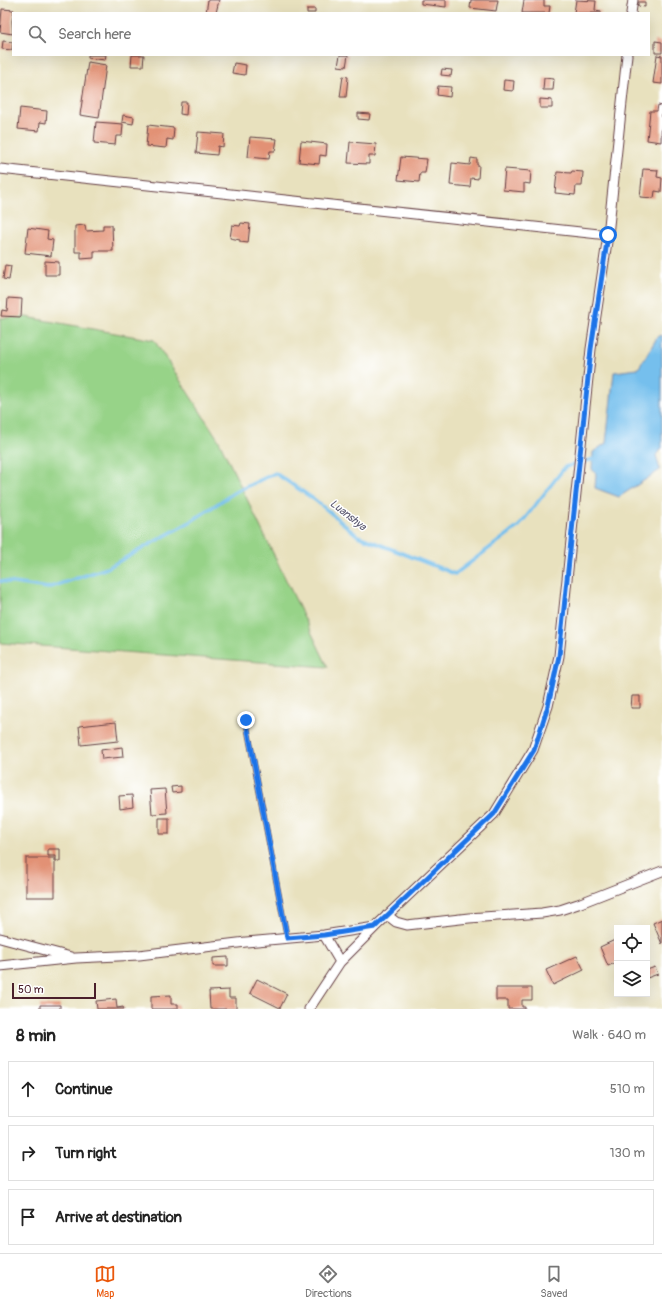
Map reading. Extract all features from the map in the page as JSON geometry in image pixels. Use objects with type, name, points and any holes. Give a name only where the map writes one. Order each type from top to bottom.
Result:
[{"type":"street","points":[[631,12],[633,0]]},
{"type":"street","points":[[309,1009],[340,962],[387,915],[494,814],[534,750],[548,706],[559,656],[591,349],[608,235],[627,56]]},
{"type":"street","points":[[0,169],[608,235]]},
{"type":"street","points":[[387,915],[396,922],[408,925],[469,918],[542,913],[560,910],[578,904],[662,871]]},
{"type":"street","points":[[0,966],[76,958],[139,955],[324,935],[375,927]]},
{"type":"street","points":[[324,935],[340,962]]},
{"type":"street","points":[[0,938],[76,958]]},
{"type":"lane","points":[[246,720],[287,938]]},
{"type":"green space","points":[[26,317],[154,340],[218,439],[328,667],[0,643],[0,318]]},
{"type":"water","points":[[662,335],[662,448],[656,455],[660,470],[619,497],[595,488],[596,474],[592,469],[593,452],[606,443],[614,372],[638,369],[658,336]]},
{"type":"building","points":[[208,0],[219,0],[216,12],[206,12]]},
{"type":"building","points":[[421,0],[446,0],[446,7],[421,4]]},
{"type":"building","points":[[471,0],[498,0],[496,11],[470,8]]},
{"type":"building","points":[[524,0],[544,0],[544,6],[550,6],[549,12],[522,12]]},
{"type":"building","points":[[576,0],[596,1],[595,10],[601,11],[601,12],[574,12]]},
{"type":"building","points":[[638,2],[645,2],[645,7],[638,6]]},
{"type":"building","points":[[2,9],[14,10],[12,12],[12,34],[0,32]]},
{"type":"building","points":[[307,9],[315,9],[315,12],[307,12]]},
{"type":"building","points":[[3,41],[12,42],[12,50],[2,49]]},
{"type":"building","points":[[655,41],[662,42],[662,53],[655,53]]},
{"type":"building","points":[[657,55],[662,56],[662,84],[653,83]]},
{"type":"building","points":[[88,56],[106,56],[105,60],[88,58]]},
{"type":"building","points":[[132,56],[144,56],[143,66],[131,66]]},
{"type":"building","points":[[340,56],[348,56],[346,67],[338,66]]},
{"type":"building","points":[[88,62],[106,65],[99,118],[80,115]]},
{"type":"building","points":[[234,63],[246,65],[245,75],[232,73]]},
{"type":"building","points":[[442,69],[452,70],[451,76],[441,75]]},
{"type":"building","points":[[343,76],[348,77],[346,97],[340,97]]},
{"type":"building","points":[[544,78],[554,79],[553,90],[543,90]]},
{"type":"building","points":[[504,80],[514,81],[513,91],[503,90]]},
{"type":"building","points":[[438,86],[451,87],[450,97],[437,95]]},
{"type":"building","points":[[540,99],[552,100],[552,108],[540,108]]},
{"type":"building","points":[[181,102],[187,102],[186,115],[180,114]]},
{"type":"building","points":[[658,105],[662,106],[661,142],[647,140],[650,111],[657,111]]},
{"type":"building","points":[[20,108],[47,111],[46,123],[40,122],[39,131],[18,129]]},
{"type":"building","points":[[358,113],[370,114],[369,120],[358,119]]},
{"type":"building","points":[[123,115],[134,117],[133,124],[122,122]]},
{"type":"building","points":[[96,122],[123,124],[122,136],[116,136],[115,145],[94,143]]},
{"type":"building","points":[[148,125],[174,128],[173,140],[167,139],[166,148],[146,146]]},
{"type":"building","points":[[198,132],[224,134],[223,147],[218,146],[217,155],[196,153]]},
{"type":"building","points":[[250,137],[277,139],[275,151],[270,151],[269,159],[248,157]]},
{"type":"building","points":[[301,141],[327,144],[326,156],[320,155],[319,164],[299,162]]},
{"type":"building","points":[[350,142],[376,144],[375,156],[369,156],[369,164],[348,163]]},
{"type":"building","points":[[401,157],[427,159],[425,173],[420,173],[419,182],[398,180]]},
{"type":"building","points":[[471,158],[477,159],[477,165],[479,165],[478,179],[471,178],[470,187],[450,185],[452,163],[470,165]]},
{"type":"building","points":[[505,169],[531,171],[530,184],[524,183],[524,192],[503,190]]},
{"type":"building","points":[[643,169],[658,170],[657,177],[662,178],[661,192],[655,191],[654,198],[640,197]]},
{"type":"building","points":[[572,171],[583,172],[582,186],[576,186],[575,195],[555,193],[557,172],[571,173]]},
{"type":"building","points":[[241,223],[250,224],[248,243],[230,238],[232,225],[240,226]]},
{"type":"building","points":[[85,225],[86,231],[103,230],[103,225],[112,225],[113,251],[94,251],[94,258],[81,259],[81,252],[75,252],[75,226]]},
{"type":"building","points":[[28,228],[48,231],[47,239],[53,240],[51,256],[25,253]]},
{"type":"building","points":[[45,261],[59,262],[59,275],[45,275]]},
{"type":"building","points":[[5,265],[11,266],[9,280],[3,279]]},
{"type":"building","points":[[8,298],[22,299],[21,317],[1,316],[2,310],[7,311]]},
{"type":"building","points":[[632,696],[640,696],[640,708],[631,708]]},
{"type":"building","points":[[116,722],[118,741],[81,745],[79,726]]},
{"type":"building","points":[[122,747],[123,757],[102,759],[101,750]]},
{"type":"building","points":[[181,786],[181,792],[172,793],[171,787]]},
{"type":"building","points":[[165,789],[167,813],[152,814],[150,790]]},
{"type":"building","points":[[132,795],[133,807],[120,809],[119,796]]},
{"type":"building","points":[[159,818],[169,818],[169,834],[159,834]]},
{"type":"building","points":[[48,849],[60,849],[60,861],[56,861],[56,856],[48,856]]},
{"type":"building","points":[[26,858],[55,858],[55,897],[26,897]]},
{"type":"building","points":[[662,919],[662,944],[653,923]]},
{"type":"building","points":[[614,940],[614,963],[608,966],[600,947]]},
{"type":"building","points":[[577,956],[584,970],[553,985],[546,970]]},
{"type":"building","points":[[228,957],[228,966],[213,966],[213,958]]},
{"type":"building","points":[[655,967],[658,974],[650,977],[650,969]]},
{"type":"building","points":[[257,979],[287,994],[280,1008],[250,993]]},
{"type":"building","points":[[496,988],[532,988],[532,1000],[522,1000],[522,1007],[525,1007],[525,1009],[508,1009],[508,1000],[496,1000]]},
{"type":"building","points":[[229,990],[229,998],[236,998],[236,1009],[210,1009],[209,991]]},
{"type":"building","points":[[171,995],[171,1004],[178,1004],[178,1009],[151,1009],[151,996]]},
{"type":"building","points":[[116,999],[117,1008],[123,1007],[124,1009],[97,1009],[96,1001]]},
{"type":"building","points":[[40,1005],[60,1005],[60,1009],[40,1009]]},
{"type":"waterway","name":"Luanshya","points":[[0,581],[48,588],[107,568],[190,522],[235,492],[275,473],[315,500],[358,536],[455,574],[519,526],[565,467],[597,458]]},
{"type":"route","points":[[246,720],[287,938],[356,931],[375,927],[494,814],[534,750],[548,706],[559,656],[591,349],[608,235]]}]
